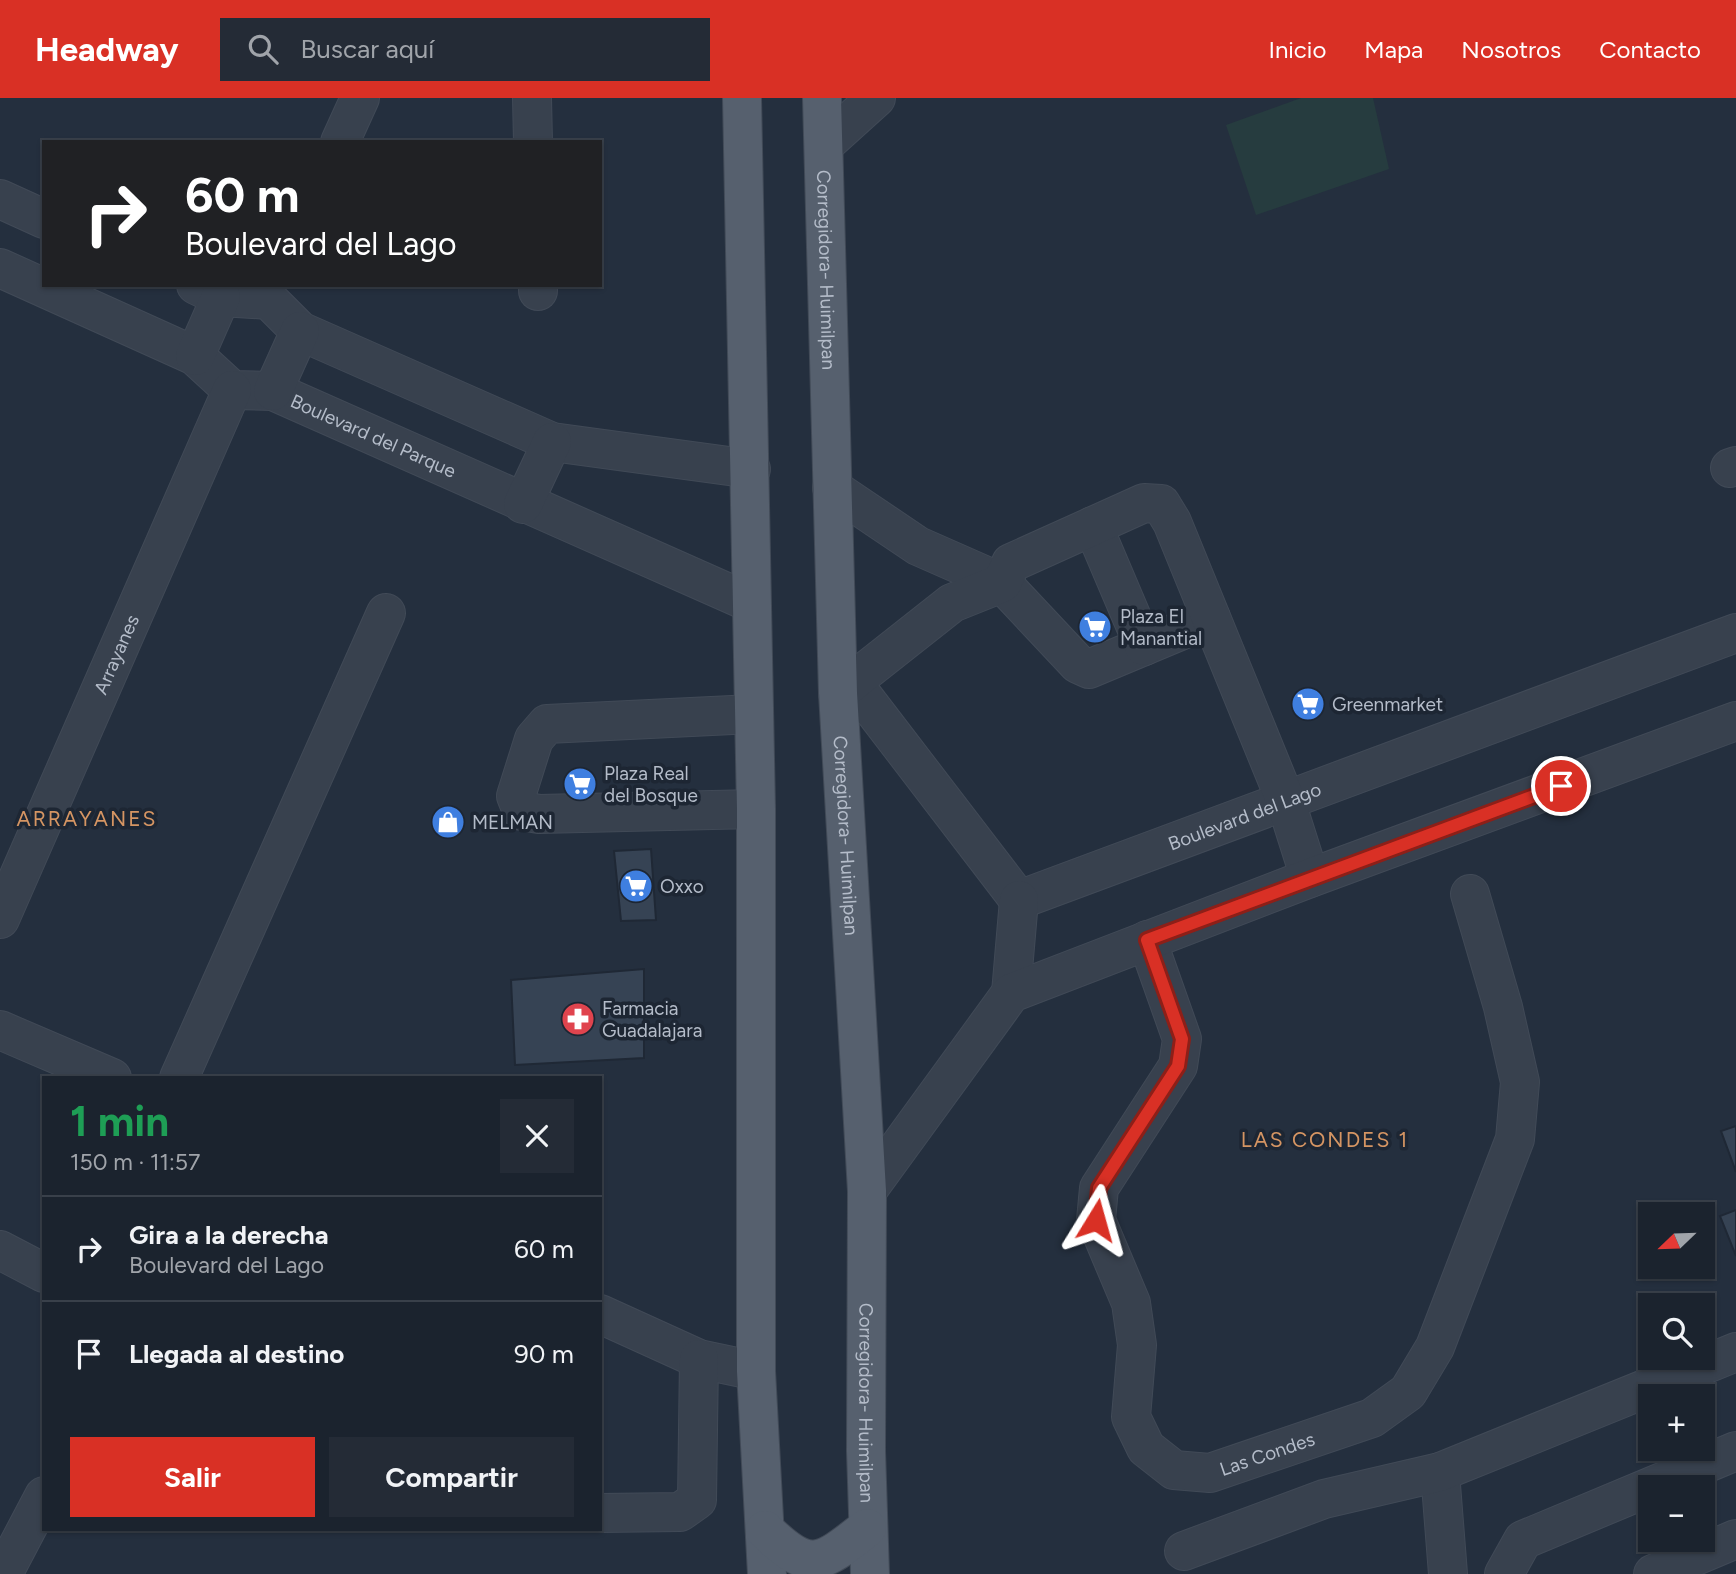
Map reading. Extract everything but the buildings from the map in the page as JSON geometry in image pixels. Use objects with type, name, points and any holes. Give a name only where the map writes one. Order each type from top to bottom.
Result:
[{"type":"main road","points":[[741,98],[751,470],[756,809],[756,1371],[767,1574]]},
{"type":"main road","name":"Corregidora- Huimilpan","points":[[822,98],[838,693],[867,1191],[867,1528],[870,1574]]},
{"type":"main road","points":[[765,1530],[787,1555],[801,1562],[818,1562],[835,1553],[867,1528]]},
{"type":"street","points":[[341,140],[360,98]]},
{"type":"street","points":[[532,98],[533,140]]},
{"type":"street","points":[[824,145],[876,98]]},
{"type":"street","points":[[0,199],[42,218]]},
{"type":"street","points":[[0,268],[42,287]]},
{"type":"street","points":[[42,287],[195,356],[232,390]]},
{"type":"street","points":[[195,356],[208,291],[273,293],[300,331],[552,442],[751,470]]},
{"type":"street","points":[[273,391],[300,331]]},
{"type":"street","name":"Boulevard del Parque","points":[[232,390],[273,391],[751,603]]},
{"type":"street","name":"Arrayanes","points":[[0,919],[232,390]]},
{"type":"street","points":[[523,504],[552,442]]},
{"type":"street","points":[[832,488],[918,546],[1002,583],[1078,664],[1089,669],[1212,618]]},
{"type":"street","points":[[838,693],[952,603],[1002,583],[1011,563],[1144,503],[1161,504],[1172,522],[1285,799],[1310,878]]},
{"type":"street","points":[[1093,526],[1144,646]]},
{"type":"street","points":[[180,1076],[386,613]]},
{"type":"street","name":"Boulevard del Lago","points":[[1019,900],[1285,799],[1736,634]]},
{"type":"street","points":[[838,693],[862,695],[1019,900],[1011,993],[867,1191]]},
{"type":"street","points":[[753,713],[547,724],[534,739],[516,796],[522,811],[539,814],[756,809]]},
{"type":"street","points":[[1011,993],[1310,878],[1736,721]]},
{"type":"street","name":"Las Condes","points":[[1147,940],[1182,1039],[1178,1066],[1099,1188],[1096,1220],[1131,1303],[1137,1345],[1131,1417],[1146,1448],[1174,1470],[1210,1473],[1372,1418],[1408,1392],[1435,1347],[1515,1139],[1520,1082],[1503,1007],[1470,894]]},
{"type":"street","points":[[0,1030],[107,1076]]},
{"type":"street","points":[[0,1250],[42,1272]]},
{"type":"street","points":[[602,1315],[699,1359],[756,1371]]},
{"type":"street","points":[[1184,1551],[1324,1499],[1440,1472],[1736,1352]]},
{"type":"street","points":[[602,1513],[680,1512],[696,1500],[699,1359]]},
{"type":"street","points":[[1504,1574],[1523,1540],[1736,1451]]},
{"type":"street","points":[[1440,1472],[1448,1574]]},
{"type":"street","points":[[4,1574],[42,1500]]},
{"type":"street","points":[[1653,1574],[1736,1539]]},
{"type":"green space","points":[[1301,98],[1373,98],[1389,169],[1256,215],[1226,125]]},
{"type":"place","name":"Plaza El Manantial","points":[[1095,627]]},
{"type":"place","name":"Greenmarket","points":[[1308,704]]},
{"type":"place","name":"Plaza Real del Bosque","points":[[580,784]]},
{"type":"place","name":"MELMAN","points":[[448,822]]},
{"type":"place","name":"Oxxo","points":[[636,886]]},
{"type":"place","name":"Farmacia Guadalajara","points":[[578,1019]]},
{"type":"district","name":"ARRAYANES","points":[[87,818]]},
{"type":"district","name":"LAS CONDES 1","points":[[1325,1139]]},
{"type":"route","points":[[1096,1220],[1099,1188],[1178,1066],[1182,1039],[1147,940],[1561,786]]}]
